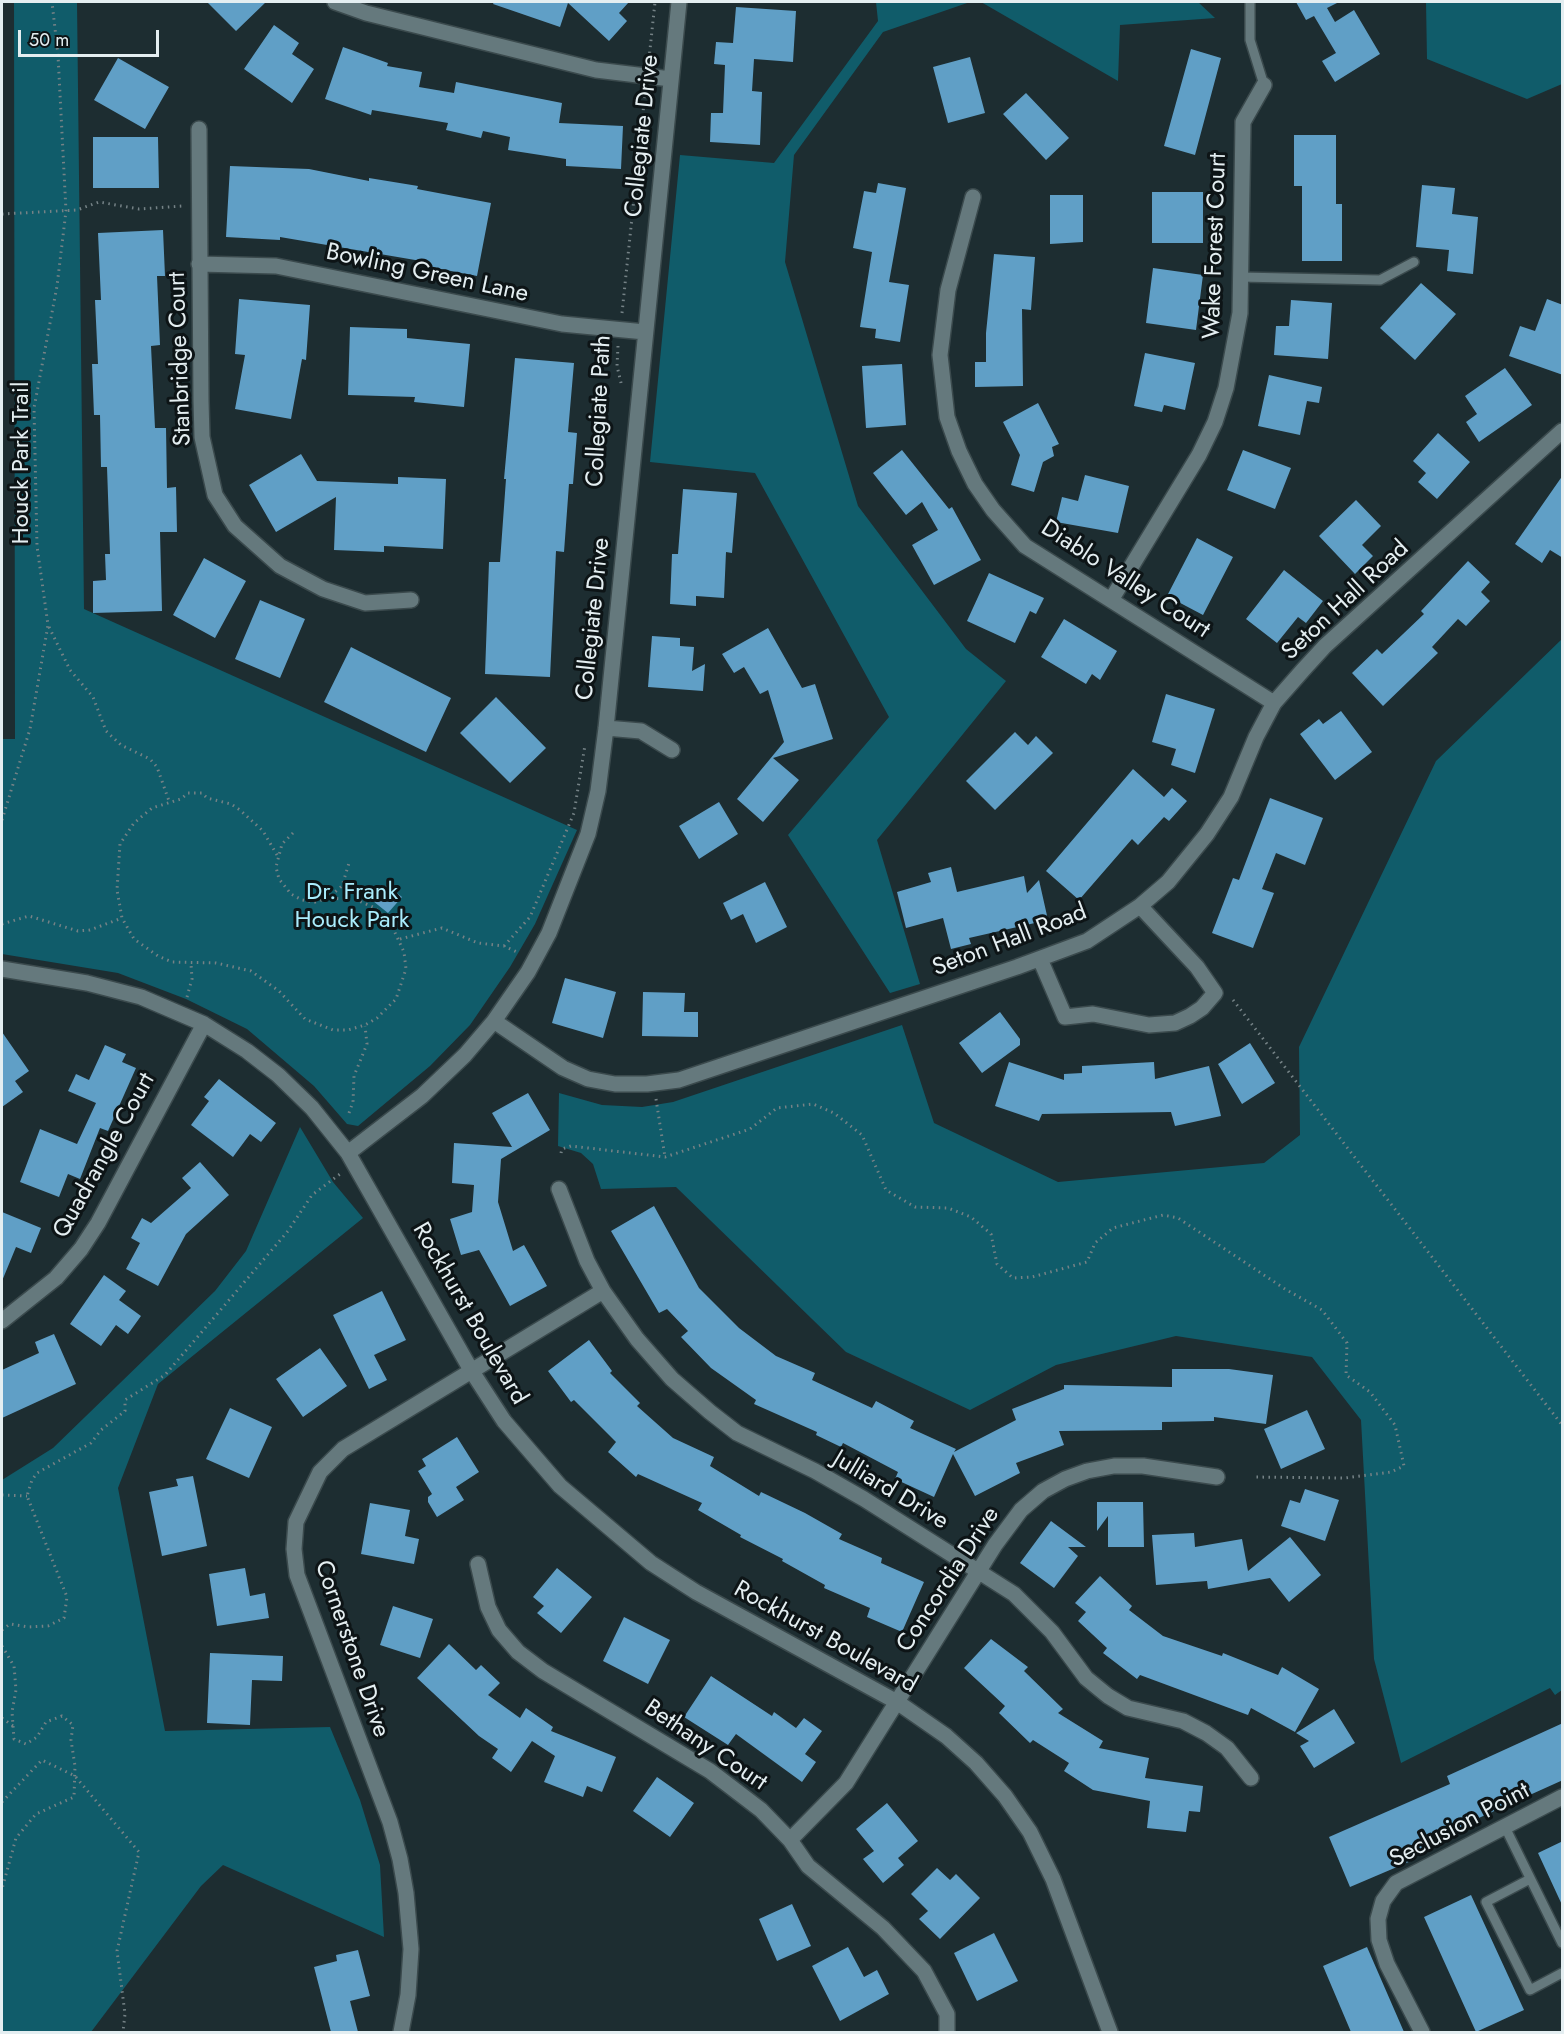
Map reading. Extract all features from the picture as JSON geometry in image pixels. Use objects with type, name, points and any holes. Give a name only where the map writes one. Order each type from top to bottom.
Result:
[{"type":"street","points":[[335,2],[366,13],[596,70],[647,78],[671,79]]},
{"type":"street","name":"Collegiate Drive","points":[[348,1153],[422,1096],[465,1055],[494,1021],[534,960],[570,882],[588,834],[598,791],[606,728],[679,2]]},
{"type":"street","name":"Wake Forest Court","points":[[1111,600],[1199,455],[1215,422],[1234,356],[1240,313],[1243,122],[1264,85]]},
{"type":"street","name":"Stanbridge Court","points":[[199,129],[202,437],[216,495],[235,526],[280,566],[324,589],[365,603],[411,600]]},
{"type":"street","name":"Diablo Valley Court","points":[[973,197],[948,290],[940,355],[947,417],[959,451],[987,501],[1025,546],[1274,702]]},
{"type":"street","name":"Bowling Green Lane","points":[[199,264],[276,266],[562,324],[645,332]]},
{"type":"street","name":"Seton Hall Road","points":[[494,1021],[562,1068],[588,1079],[615,1084],[679,1080],[1040,959],[1087,940],[1140,906],[1168,882],[1207,834],[1232,797],[1256,737],[1274,702],[1325,646],[1563,431]]},
{"type":"street","points":[[606,728],[641,730],[672,750]]},
{"type":"street","points":[[1040,959],[1065,1017],[1093,1014],[1149,1025],[1175,1023],[1190,1016],[1202,1008],[1215,993],[1197,967],[1140,906]]},
{"type":"street","name":"Rockhurst Boulevard","points":[[2,969],[118,990],[163,1005],[204,1024],[247,1051],[278,1075],[312,1108],[348,1153],[471,1370],[504,1420],[560,1486],[651,1563],[696,1592],[897,1701],[946,1736],[976,1763],[1005,1796],[1030,1832],[1053,1879],[1110,2032]]},
{"type":"street","name":"Quadrangle Court","points":[[2,1320],[56,1278],[81,1249],[98,1223],[204,1024]]},
{"type":"street","name":"Julliard Drive","points":[[559,1189],[587,1261],[603,1291],[637,1339],[672,1379],[737,1433],[815,1471],[1014,1594],[1031,1610],[1086,1678],[1108,1696],[1128,1708],[1183,1721],[1206,1733],[1227,1748],[1251,1778]]},
{"type":"street","name":"Cornerstone Drive","points":[[401,2032],[408,1995],[411,1949],[400,1858],[390,1822],[297,1575],[294,1549],[296,1522],[320,1472],[343,1449],[603,1291]]},
{"type":"street","name":"Concordia Drive","points":[[790,1840],[846,1783],[979,1571],[1021,1510],[1043,1491],[1065,1479],[1087,1471],[1114,1466],[1143,1466],[1217,1477]]},
{"type":"street","name":"Bethany Court","points":[[478,1564],[488,1607],[499,1630],[518,1653],[543,1671],[710,1771],[743,1794],[790,1840],[808,1866],[883,1928],[924,1971],[947,2014],[947,2032]]},
{"type":"street","name":"Seclusion Point","points":[[1422,2032],[1387,1964],[1379,1940],[1378,1919],[1383,1901],[1396,1883],[1563,1797]]},
{"type":"lane","points":[[1250,2],[1251,40],[1264,85]]},
{"type":"lane","points":[[1240,277],[1380,280],[1414,262]]},
{"type":"lane","points":[[1506,1827],[1563,1943]]},
{"type":"lane","points":[[1530,1879],[1485,1902],[1530,1990],[1563,1973]]},
{"type":"path","name":"Houck Park Trail","points":[[2,820],[30,729],[48,625],[37,546],[34,408],[57,286],[66,211],[58,56],[52,2]]},
{"type":"path","name":"Collegiate Path","points":[[621,396],[622,384],[616,366],[655,2]]},
{"type":"path","points":[[2,214],[66,211],[86,208],[99,202],[139,209],[183,206]]},
{"type":"path","points":[[48,625],[70,670],[93,697],[106,730],[121,745],[150,759],[157,767],[169,801]]},
{"type":"path","points":[[504,946],[530,917],[574,813],[586,736]]},
{"type":"path","points":[[195,791],[207,798],[231,804],[255,822],[277,855],[279,879],[291,894],[302,900],[315,902],[328,898],[357,900],[375,908],[388,920],[400,939],[406,969],[402,985],[388,1009],[365,1025],[333,1030],[319,1026],[305,1019],[279,991],[251,970],[216,963],[172,962],[152,952],[134,939],[123,918],[117,890],[120,844],[142,816],[169,801],[195,791]]},
{"type":"path","points":[[277,855],[282,844],[293,834]]},
{"type":"path","points":[[328,898],[342,886],[349,864]]},
{"type":"path","points":[[2,924],[29,916],[78,931],[90,930],[123,918]]},
{"type":"path","points":[[400,939],[442,928],[478,943],[504,946],[534,960]]},
{"type":"path","points":[[187,997],[192,979],[191,964]]},
{"type":"path","points":[[1233,1000],[1563,1425]]},
{"type":"path","points":[[349,1113],[353,1102],[354,1076],[367,1044],[365,1025]]},
{"type":"path","points":[[654,1083],[665,1157]]},
{"type":"path","points":[[561,1152],[562,1149],[571,1146],[665,1157],[750,1129],[777,1108],[813,1104],[834,1113],[862,1136],[886,1190],[915,1207],[948,1208],[971,1217],[992,1234],[997,1264],[1013,1278],[1032,1277],[1087,1262],[1095,1244],[1113,1228],[1163,1215],[1178,1218],[1322,1310],[1347,1343],[1346,1375],[1370,1392],[1395,1425],[1404,1466],[1391,1472],[1345,1478],[1252,1477]]},
{"type":"path","points":[[2,1630],[10,1624],[28,1627],[48,1626],[64,1618],[67,1597],[27,1496],[37,1473],[91,1443],[101,1430],[125,1411],[125,1400],[165,1375],[288,1231],[312,1195],[340,1173]]},
{"type":"path","points":[[2,1495],[27,1496]]},
{"type":"path","points":[[2,1646],[14,1666],[16,1690],[12,1712],[15,1739],[26,1744],[37,1737],[46,1722],[62,1716],[73,1725],[75,1776],[74,1797],[36,1814],[16,1838],[2,1889]]},
{"type":"path","points":[[2,1718],[13,1726]]},
{"type":"path","points":[[2,1802],[42,1760],[75,1776],[139,1852],[117,1951],[125,2014],[123,2032]]},
{"type":"green space","name":"Dr. Frank Houck Park","points":[[14,2],[77,2],[84,609],[577,830],[535,924],[510,967],[470,1025],[430,1066],[358,1126],[347,1124],[314,1086],[247,1029],[186,999],[118,973],[2,954],[2,739],[15,739]]},
{"type":"green space","points":[[876,2],[970,2],[883,32],[794,155],[785,262],[858,506],[966,649],[1006,681],[877,840],[920,984],[890,993],[788,835],[889,717],[755,473],[650,462],[680,155],[774,163],[878,21]]},
{"type":"green space","points":[[981,2],[1198,2],[1215,18],[1120,25],[1118,81]]},
{"type":"green space","points":[[1426,2],[1562,2],[1562,84],[1527,99],[1427,59]]},
{"type":"green space","points":[[1562,639],[1562,1690],[1555,1695],[1550,1688],[1401,1763],[1374,1659],[1361,1420],[1312,1357],[1176,1336],[1056,1365],[970,1410],[846,1352],[676,1187],[601,1189],[593,1164],[581,1153],[558,1146],[559,1093],[602,1105],[642,1107],[673,1102],[902,1025],[934,1123],[1058,1182],[1264,1163],[1300,1135],[1299,1047],[1436,761]]},
{"type":"green space","points":[[300,1127],[333,1182],[363,1218],[158,1384],[118,1488],[165,1731],[330,1727],[360,1800],[380,1865],[384,1937],[223,1865],[201,1886],[91,2032],[2,2032],[2,1480],[53,1448],[215,1291],[246,1251]]},
{"type":"building","points":[[207,2],[266,2],[236,31]]},
{"type":"building","points":[[494,2],[629,2],[619,13],[627,21],[609,41],[568,3],[560,27],[493,4]]},
{"type":"building","points":[[1296,2],[1339,2],[1327,8],[1335,22],[1354,10],[1380,54],[1335,82],[1322,61],[1336,53],[1314,16],[1306,20]]},
{"type":"building","points":[[736,7],[796,11],[793,62],[754,59],[752,91],[762,92],[760,145],[710,142],[711,113],[723,113],[725,65],[714,64],[716,42],[733,43]]},
{"type":"building","points":[[274,25],[299,43],[292,54],[314,69],[292,103],[244,69]]},
{"type":"building","points":[[343,47],[388,63],[387,66],[422,72],[419,87],[454,93],[456,82],[562,103],[559,123],[623,126],[621,169],[566,166],[566,159],[508,150],[510,137],[483,131],[481,138],[446,130],[448,123],[372,110],[371,115],[325,99]]},
{"type":"building","points":[[1191,49],[1221,58],[1195,155],[1164,146]]},
{"type":"building","points":[[970,57],[985,113],[948,123],[933,67]]},
{"type":"building","points":[[118,58],[169,87],[145,129],[94,100]]},
{"type":"building","points":[[1026,93],[1069,138],[1046,160],[1003,114]]},
{"type":"building","points":[[1294,135],[1336,135],[1336,204],[1342,204],[1342,261],[1302,261],[1302,186],[1294,186]]},
{"type":"building","points":[[93,137],[158,137],[159,188],[93,188]]},
{"type":"building","points":[[230,166],[309,169],[369,181],[369,178],[418,186],[417,189],[491,203],[477,276],[420,265],[421,261],[280,237],[280,240],[226,237]]},
{"type":"building","points":[[878,183],[906,188],[889,282],[909,285],[900,342],[875,338],[876,329],[860,327],[872,252],[853,248],[864,191],[876,193]]},
{"type":"building","points":[[1422,185],[1455,188],[1452,214],[1478,217],[1473,274],[1447,271],[1449,250],[1416,247]]},
{"type":"building","points":[[1152,192],[1203,192],[1203,243],[1152,243]]},
{"type":"building","points":[[1050,195],[1083,195],[1083,242],[1050,244]]},
{"type":"building","points":[[163,230],[165,276],[157,276],[160,345],[151,346],[155,428],[166,428],[167,488],[176,487],[177,532],[160,532],[162,611],[93,613],[93,581],[106,580],[105,554],[110,554],[107,467],[101,467],[100,415],[94,415],[92,364],[98,364],[95,300],[101,300],[98,233]]},
{"type":"building","points":[[994,254],[1035,257],[1031,310],[1022,309],[1023,386],[975,387],[975,362],[986,362],[986,333]]},
{"type":"building","points":[[1153,268],[1203,275],[1196,330],[1146,323]]},
{"type":"building","points":[[1421,283],[1456,314],[1415,360],[1380,328]]},
{"type":"building","points":[[239,299],[310,305],[306,360],[302,359],[291,419],[235,409],[245,355],[235,354]]},
{"type":"building","points":[[1547,299],[1563,305],[1563,375],[1509,356],[1520,326],[1535,331]]},
{"type":"building","points":[[1291,300],[1332,303],[1328,359],[1274,355],[1276,326],[1289,326]]},
{"type":"building","points":[[350,327],[407,329],[407,338],[470,344],[464,407],[414,402],[415,397],[348,395]]},
{"type":"building","points":[[1145,353],[1195,363],[1185,410],[1164,405],[1162,412],[1134,406]]},
{"type":"building","points":[[515,358],[574,363],[568,432],[577,433],[573,484],[569,484],[564,552],[556,551],[550,677],[485,674],[489,562],[500,562],[506,479],[504,479]]},
{"type":"building","points":[[902,364],[906,425],[866,428],[862,366]]},
{"type":"building","points":[[1505,368],[1532,405],[1479,442],[1466,422],[1477,414],[1465,396]]},
{"type":"building","points":[[1269,375],[1322,387],[1319,403],[1307,401],[1300,435],[1258,426]]},
{"type":"building","points":[[1038,403],[1059,444],[1052,447],[1054,456],[1043,462],[1034,492],[1011,485],[1020,455],[1003,422]]},
{"type":"building","points":[[1438,433],[1470,462],[1437,499],[1418,482],[1426,473],[1413,461]]},
{"type":"building","points":[[902,450],[949,509],[952,507],[981,560],[934,585],[912,545],[938,530],[922,502],[906,515],[873,473]]},
{"type":"building","points":[[1243,450],[1291,468],[1275,509],[1227,490]]},
{"type":"building","points":[[301,454],[317,481],[398,484],[398,477],[446,479],[443,549],[384,546],[384,552],[334,550],[336,497],[276,532],[249,485]]},
{"type":"building","points":[[1085,475],[1129,486],[1118,533],[1056,522],[1062,497],[1078,501]]},
{"type":"building","points":[[1563,475],[1563,558],[1550,550],[1542,563],[1515,544]]},
{"type":"building","points":[[683,489],[737,493],[732,553],[726,552],[724,598],[696,596],[696,606],[670,604],[672,554],[678,554]]},
{"type":"building","points":[[1356,500],[1381,526],[1362,545],[1373,556],[1355,574],[1319,536]]},
{"type":"building","points":[[1197,538],[1233,557],[1203,615],[1167,596]]},
{"type":"building","points":[[204,558],[246,581],[215,638],[173,615]]},
{"type":"building","points":[[1468,561],[1490,582],[1481,592],[1490,601],[1466,626],[1458,619],[1432,647],[1438,653],[1383,706],[1352,673],[1377,649],[1382,654],[1424,614],[1421,611]]},
{"type":"building","points":[[1284,570],[1323,601],[1306,623],[1298,617],[1277,643],[1246,619]]},
{"type":"building","points":[[989,573],[1044,598],[1036,614],[1030,611],[1015,643],[967,621]]},
{"type":"building","points":[[260,600],[305,619],[280,678],[235,659]]},
{"type":"building","points":[[1064,619],[1117,651],[1100,680],[1092,674],[1086,684],[1041,657]]},
{"type":"building","points":[[768,628],[802,688],[815,684],[833,739],[773,758],[799,780],[763,822],[737,799],[784,742],[768,690],[760,694],[744,667],[734,673],[722,654]]},
{"type":"building","points":[[652,636],[680,638],[680,646],[694,647],[692,671],[705,664],[703,691],[648,687]]},
{"type":"building","points":[[351,647],[451,698],[426,752],[324,702]]},
{"type":"building","points":[[1166,694],[1215,709],[1195,773],[1171,765],[1176,749],[1152,742]]},
{"type":"building","points":[[496,697],[546,748],[510,783],[460,733]]},
{"type":"building","points":[[1341,711],[1372,752],[1335,780],[1300,734],[1319,719],[1323,724]]},
{"type":"building","points":[[1015,732],[1028,745],[1036,736],[1053,753],[995,810],[966,781]]},
{"type":"building","points":[[1133,769],[1164,797],[1172,788],[1187,801],[1169,821],[1164,817],[1138,845],[1132,839],[1079,900],[1046,871]]},
{"type":"building","points":[[1270,798],[1323,818],[1305,865],[1276,853],[1262,889],[1274,893],[1253,948],[1212,933],[1233,878],[1239,880]]},
{"type":"building","points":[[719,802],[738,834],[699,859],[679,826]]},
{"type":"building","points":[[951,867],[957,892],[1024,876],[1027,893],[1039,880],[1048,920],[969,938],[971,944],[951,949],[943,918],[906,928],[897,892],[931,882],[928,873]]},
{"type":"building","points":[[765,882],[787,927],[756,943],[743,914],[731,920],[723,903]]},
{"type":"building","points":[[387,885],[402,897],[388,913],[373,901]]},
{"type":"building","points":[[565,978],[616,992],[603,1038],[552,1023]]},
{"type":"building","points":[[643,992],[685,993],[684,1012],[698,1012],[698,1037],[642,1036]]},
{"type":"building","points":[[1000,1012],[1020,1039],[1020,1045],[982,1073],[959,1043]]},
{"type":"building","points":[[2,1032],[29,1071],[15,1081],[23,1092],[2,1107]]},
{"type":"building","points":[[1250,1043],[1275,1083],[1242,1104],[1218,1064]]},
{"type":"building","points":[[105,1045],[126,1054],[122,1062],[136,1068],[108,1131],[100,1128],[80,1179],[68,1174],[59,1197],[20,1182],[40,1129],[77,1144],[96,1103],[68,1091],[76,1074],[89,1080]]},
{"type":"building","points":[[1009,1062],[1064,1080],[1064,1074],[1082,1073],[1082,1066],[1154,1062],[1155,1079],[1209,1066],[1221,1116],[1175,1126],[1171,1112],[1042,1114],[1039,1121],[995,1106]]},
{"type":"building","points":[[219,1079],[276,1123],[261,1142],[250,1134],[233,1157],[191,1125],[209,1101],[204,1097]]},
{"type":"building","points":[[528,1093],[550,1130],[501,1159],[498,1202],[513,1251],[524,1245],[547,1286],[510,1306],[479,1250],[461,1255],[450,1219],[472,1212],[474,1185],[452,1183],[454,1143],[512,1147],[492,1113]]},
{"type":"building","points":[[200,1162],[229,1195],[186,1234],[158,1286],[126,1269],[140,1243],[131,1238],[142,1218],[151,1223],[191,1188],[182,1178]]},
{"type":"building","points":[[654,1206],[699,1288],[739,1328],[776,1356],[815,1373],[812,1380],[872,1408],[876,1401],[914,1421],[910,1428],[956,1449],[954,1452],[1016,1420],[1012,1409],[1064,1389],[1064,1385],[1172,1387],[1172,1369],[1229,1369],[1273,1375],[1266,1424],[1214,1417],[1214,1421],[1162,1422],[1162,1430],[1059,1431],[1064,1445],[1016,1463],[1020,1473],[975,1496],[953,1454],[934,1497],[895,1479],[898,1472],[843,1443],[841,1447],[816,1435],[817,1432],[754,1404],[756,1400],[711,1368],[681,1337],[688,1331],[667,1309],[659,1313],[611,1231]]},
{"type":"building","points":[[2,1212],[41,1228],[31,1253],[16,1247],[2,1281]]},
{"type":"building","points":[[104,1275],[126,1291],[119,1300],[141,1316],[128,1334],[116,1325],[101,1346],[70,1324]]},
{"type":"building","points":[[382,1291],[406,1340],[374,1355],[387,1380],[369,1389],[333,1315]]},
{"type":"building","points":[[54,1334],[76,1384],[2,1418],[2,1370],[39,1353],[35,1342]]},
{"type":"building","points":[[589,1340],[612,1371],[610,1373],[640,1403],[637,1406],[673,1438],[714,1457],[710,1466],[759,1496],[761,1492],[805,1513],[842,1534],[839,1539],[882,1558],[881,1563],[924,1582],[902,1632],[867,1617],[870,1608],[824,1588],[825,1585],[782,1561],[783,1559],[740,1537],[741,1535],[698,1510],[702,1503],[638,1474],[636,1477],[608,1452],[616,1442],[574,1400],[571,1402],[548,1371]]},
{"type":"building","points":[[320,1348],[347,1386],[303,1417],[276,1379]]},
{"type":"building","points":[[230,1408],[272,1427],[249,1478],[206,1459]]},
{"type":"building","points":[[1307,1410],[1325,1449],[1281,1469],[1264,1429]]},
{"type":"building","points":[[457,1437],[479,1472],[456,1487],[464,1500],[437,1517],[428,1502],[428,1497],[432,1494],[418,1471],[426,1466],[422,1459]]},
{"type":"building","points":[[193,1476],[207,1546],[162,1556],[149,1492],[178,1486],[176,1479]]},
{"type":"building","points":[[1305,1489],[1339,1500],[1325,1541],[1281,1526],[1290,1500],[1300,1503]]},
{"type":"building","points":[[1097,1502],[1143,1502],[1144,1547],[1108,1547],[1108,1516],[1097,1531]]},
{"type":"building","points":[[370,1503],[410,1510],[405,1536],[419,1539],[414,1564],[361,1554]]},
{"type":"building","points":[[1051,1521],[1086,1547],[1068,1547],[1078,1556],[1054,1588],[1020,1563]]},
{"type":"building","points":[[1194,1533],[1195,1547],[1242,1539],[1248,1571],[1290,1537],[1321,1575],[1289,1602],[1270,1578],[1208,1589],[1207,1581],[1156,1585],[1152,1535]]},
{"type":"building","points":[[245,1568],[250,1596],[265,1593],[269,1618],[217,1626],[209,1574]]},
{"type":"building","points":[[557,1568],[592,1597],[561,1633],[537,1613],[544,1606],[533,1597]]},
{"type":"building","points":[[1100,1576],[1132,1606],[1129,1610],[1163,1636],[1222,1656],[1223,1653],[1278,1675],[1282,1667],[1319,1689],[1295,1732],[1251,1708],[1248,1715],[1140,1675],[1137,1679],[1103,1653],[1107,1648],[1078,1621],[1086,1612],[1075,1603]]},
{"type":"building","points":[[393,1606],[433,1619],[420,1658],[380,1645]]},
{"type":"building","points":[[624,1617],[670,1640],[648,1684],[603,1661]]},
{"type":"building","points":[[991,1639],[1028,1667],[1024,1671],[1063,1709],[1058,1713],[1103,1741],[1099,1748],[1149,1758],[1145,1778],[1203,1786],[1200,1812],[1189,1811],[1186,1832],[1147,1828],[1150,1801],[1093,1790],[1064,1771],[1069,1763],[1033,1740],[1030,1743],[999,1713],[1005,1706],[964,1668]]},
{"type":"building","points":[[449,1644],[476,1670],[481,1665],[500,1683],[488,1695],[520,1718],[526,1708],[553,1727],[551,1731],[616,1757],[602,1792],[587,1786],[583,1797],[544,1782],[555,1756],[532,1741],[511,1772],[492,1758],[498,1749],[479,1736],[417,1678]]},
{"type":"building","points":[[210,1653],[283,1656],[282,1681],[252,1680],[250,1725],[207,1723]]},
{"type":"building","points":[[711,1676],[772,1716],[774,1712],[796,1728],[804,1718],[822,1731],[805,1754],[816,1762],[802,1782],[736,1734],[728,1745],[684,1717]]},
{"type":"building","points":[[1334,1709],[1355,1743],[1314,1768],[1300,1746],[1309,1741],[1296,1733]]},
{"type":"building","points":[[1563,1723],[1563,1780],[1461,1826],[1464,1832],[1409,1856],[1411,1861],[1350,1887],[1329,1837],[1450,1784],[1447,1776]]},
{"type":"building","points":[[657,1777],[694,1803],[670,1837],[633,1811]]},
{"type":"building","points":[[887,1803],[918,1841],[898,1858],[904,1865],[883,1883],[863,1859],[874,1851],[856,1829]]},
{"type":"building","points":[[1563,1841],[1563,1907],[1538,1853]]},
{"type":"building","points":[[937,1868],[950,1880],[956,1874],[980,1898],[940,1939],[919,1919],[928,1911],[911,1894]]},
{"type":"building","points":[[1471,1895],[1524,2010],[1476,2032],[1424,1917]]},
{"type":"building","points":[[792,1904],[811,1946],[777,1961],[759,1919]]},
{"type":"building","points":[[994,1933],[1018,1981],[977,2001],[954,1953]]},
{"type":"building","points":[[848,1947],[864,1977],[877,1970],[889,1994],[840,2021],[812,1966]]},
{"type":"building","points":[[1367,1947],[1404,2032],[1351,2032],[1323,1966]]},
{"type":"building","points":[[358,1950],[370,1996],[350,2001],[358,2032],[331,2032],[314,1967],[337,1961],[336,1955]]}]
